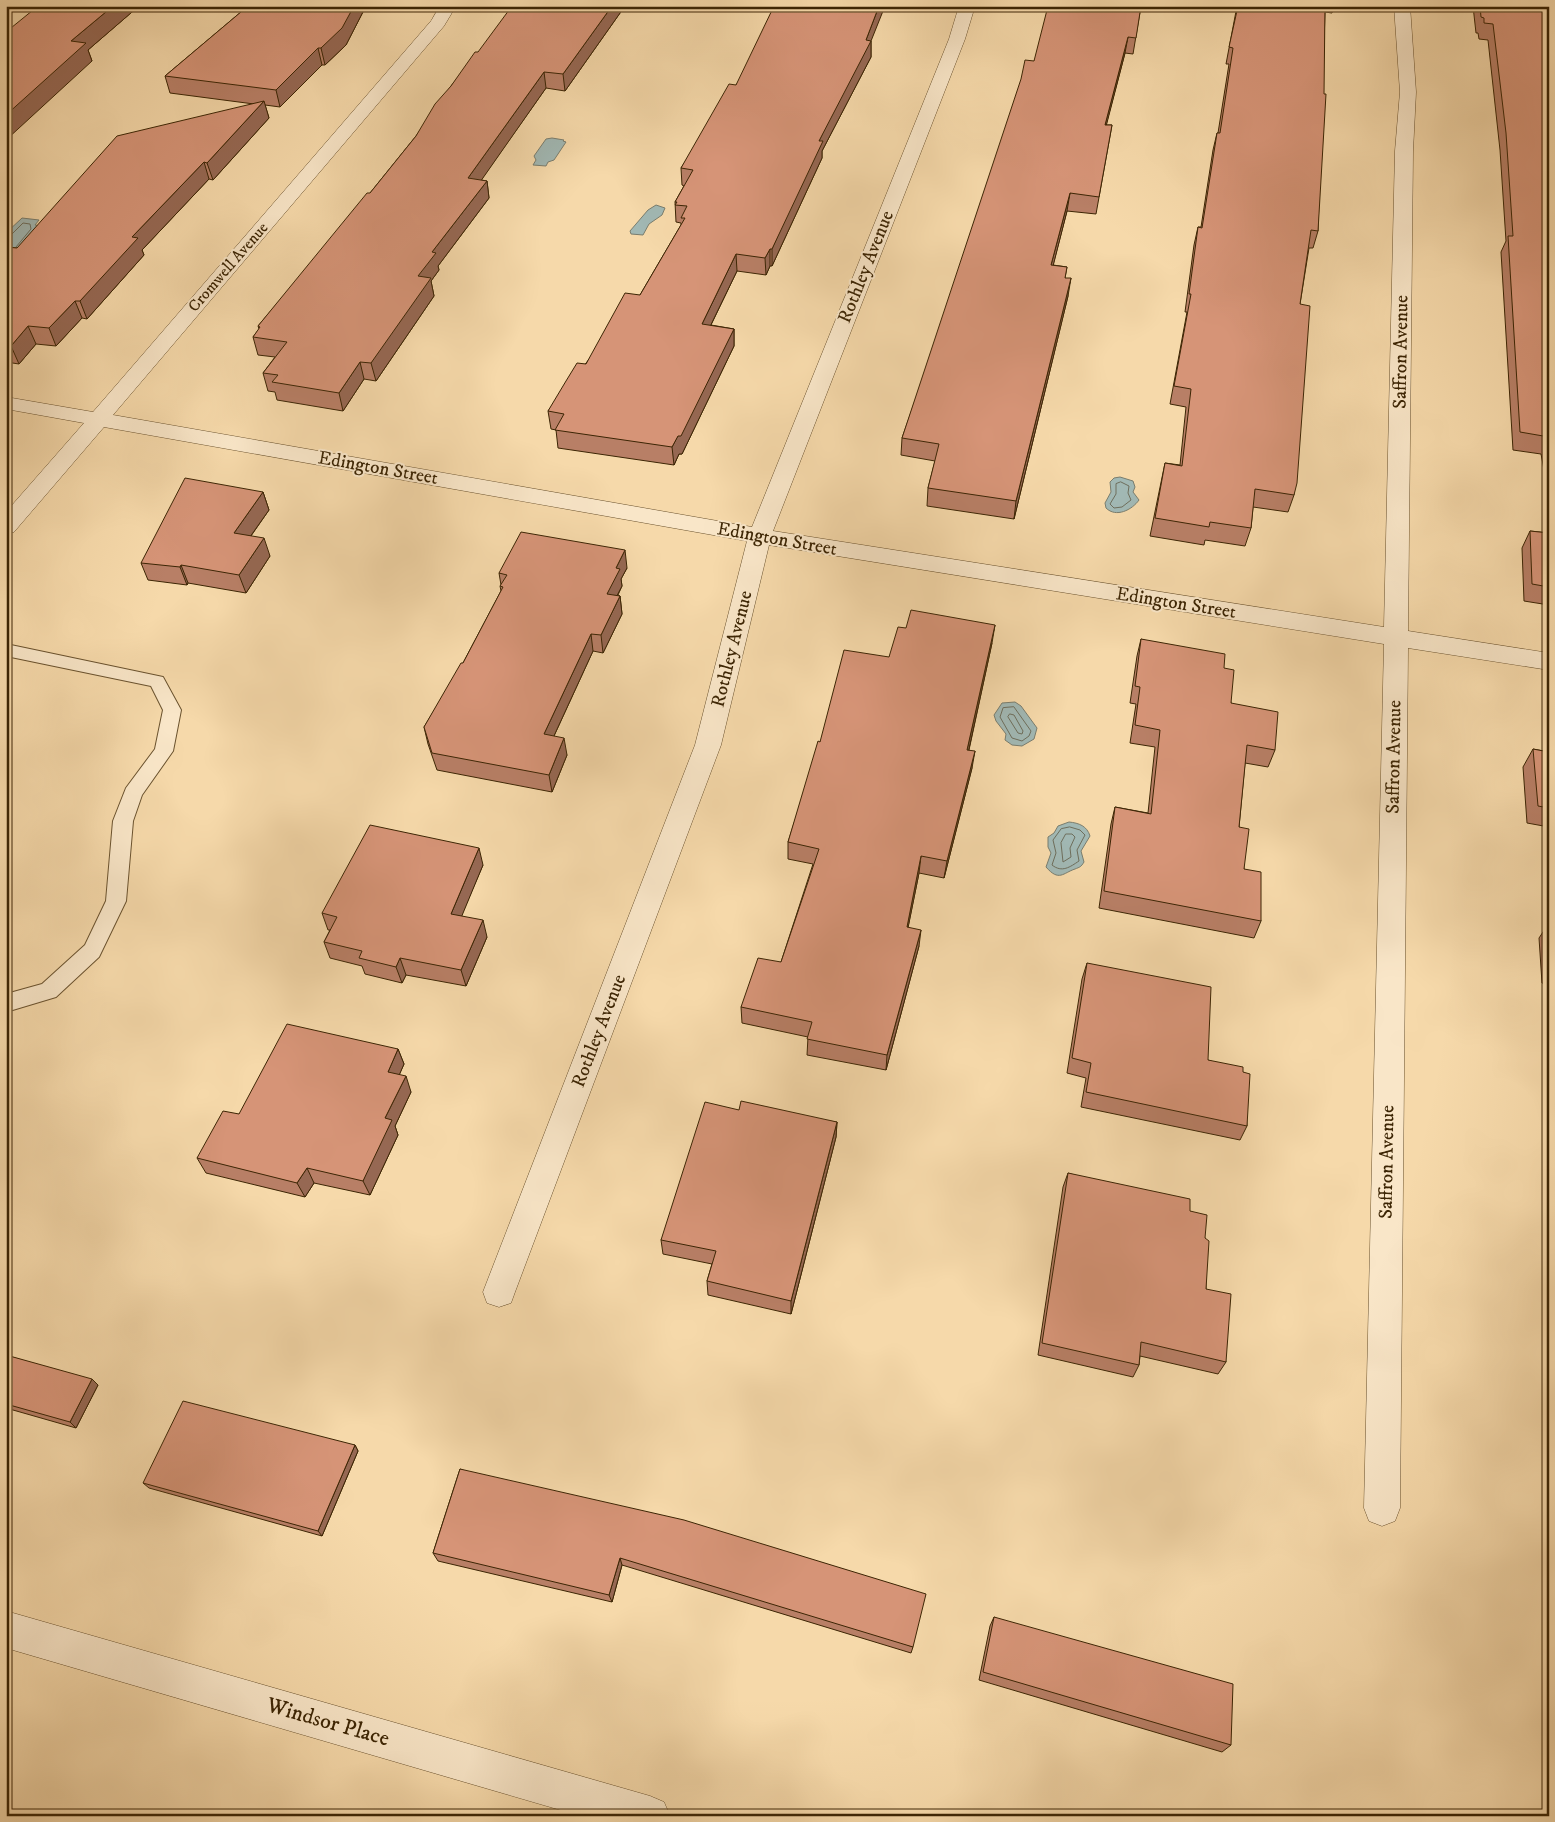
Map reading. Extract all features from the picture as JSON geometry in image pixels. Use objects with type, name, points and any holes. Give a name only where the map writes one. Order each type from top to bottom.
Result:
[{"type":"street","name":"Cromwell Avenue","points":[[6,527],[97,418],[432,31],[448,6]]},
{"type":"street","name":"Rothley Avenue","points":[[500,1292],[708,745],[760,536],[957,39],[967,6]]},
{"type":"street","name":"Saffron Avenue","points":[[1382,1508],[1404,161],[1408,92],[1402,6]]},
{"type":"street","name":"Edington Street","points":[[6,403],[760,536],[1549,662]]},
{"type":"street","name":"Windsor Place","points":[[6,1629],[650,1816]]},
{"type":"lane","points":[[6,650],[157,681],[172,710],[164,751],[133,793],[123,821],[116,901],[92,951],[49,991],[6,1003]]},
{"type":"water","points":[[552,138],[566,142],[554,160],[548,162],[546,166],[533,165],[536,160],[534,156],[546,139]]},
{"type":"water","points":[[656,205],[665,208],[662,215],[649,224],[643,235],[631,234],[630,231],[648,210]]},
{"type":"water","points":[[22,218],[39,220],[35,225],[42,226],[20,247],[6,253],[6,233]]},
{"type":"water","points":[[1120,477],[1133,481],[1135,487],[1133,492],[1139,500],[1124,512],[1114,512],[1106,508],[1105,503],[1111,492],[1110,482],[1114,478]]},
{"type":"water","points":[[1015,702],[1021,706],[1037,728],[1034,739],[1022,746],[1012,745],[1005,740],[1006,734],[996,721],[994,715],[1002,703]]},
{"type":"water","points":[[1069,822],[1082,826],[1090,836],[1081,851],[1084,862],[1082,865],[1058,875],[1050,872],[1046,867],[1051,853],[1048,847],[1048,837],[1054,833],[1058,826]]},
{"type":"building","points":[[38,6],[113,6],[71,41],[86,43],[6,115],[6,32]]},
{"type":"building","points":[[248,6],[354,6],[342,28],[321,48],[318,48],[276,90],[165,76]]},
{"type":"building","points":[[512,6],[612,6],[563,74],[544,72],[468,178],[487,181],[432,252],[436,253],[418,276],[431,278],[371,363],[360,362],[339,393],[272,382],[278,375],[263,373],[287,342],[253,337],[260,327],[258,326],[416,136],[435,104],[451,86],[475,52],[478,52]]},
{"type":"building","points":[[774,6],[791,8],[791,6],[879,6],[866,40],[871,41],[819,141],[823,141],[772,249],[770,249],[765,258],[736,254],[702,324],[734,329],[681,436],[678,436],[672,447],[555,430],[564,414],[548,411],[577,363],[586,364],[625,293],[640,295],[685,218],[681,218],[687,206],[675,205],[677,202],[675,202],[693,170],[681,168],[729,84],[736,85]]},
{"type":"building","points":[[1048,6],[1141,6],[1136,38],[1128,37],[1105,125],[1112,125],[1099,197],[1070,193],[1051,265],[1067,267],[1065,278],[1071,278],[1016,501],[928,488],[939,444],[902,438],[1021,79],[1025,60],[1034,61]]},
{"type":"building","points":[[1238,6],[1325,6],[1324,94],[1326,94],[1318,231],[1311,230],[1300,304],[1310,306],[1297,483],[1294,495],[1255,489],[1251,528],[1210,522],[1209,527],[1155,518],[1165,463],[1182,466],[1191,389],[1174,386],[1191,294],[1189,294],[1198,227],[1202,228],[1217,133],[1220,133],[1233,48],[1229,47]]},
{"type":"building","points":[[1480,6],[1549,6],[1549,437],[1520,432],[1508,236],[1513,236],[1506,133],[1493,24],[1484,23],[1484,18],[1481,17]]},
{"type":"building","points":[[264,101],[207,163],[204,162],[132,237],[138,238],[80,301],[75,301],[49,328],[28,326],[11,346],[6,345],[6,247],[17,248],[117,136]]},
{"type":"building","points":[[185,478],[263,492],[234,533],[264,538],[239,575],[181,565],[180,567],[141,563]]},
{"type":"building","points":[[1530,531],[1549,533],[1549,587],[1532,584]]},
{"type":"building","points":[[521,532],[625,550],[616,568],[620,569],[607,594],[620,596],[601,635],[591,634],[544,734],[564,738],[549,775],[432,753],[424,727],[461,663],[463,663],[503,587],[500,586],[507,575],[499,573]]},
{"type":"building","points":[[911,610],[995,625],[967,750],[975,751],[947,861],[921,856],[907,927],[921,930],[887,1055],[807,1039],[812,1022],[741,1007],[758,958],[781,962],[819,849],[788,842],[818,741],[820,742],[844,650],[889,657],[898,627],[906,628]]},
{"type":"building","points":[[1141,639],[1225,654],[1224,668],[1234,670],[1231,703],[1278,712],[1275,750],[1247,745],[1239,827],[1249,829],[1244,869],[1261,872],[1261,921],[1104,891],[1115,807],[1151,814],[1160,730],[1135,725],[1140,687],[1135,686]]},
{"type":"building","points":[[1533,749],[1549,752],[1549,808],[1538,806]]},
{"type":"building","points":[[370,825],[479,848],[451,914],[483,920],[461,970],[400,958],[396,967],[359,958],[362,951],[324,942],[337,917],[322,913]]},
{"type":"building","points":[[1087,963],[1211,987],[1208,1060],[1243,1067],[1243,1072],[1250,1074],[1247,1126],[1086,1092],[1091,1063],[1072,1058]]},
{"type":"building","points":[[287,1024],[398,1049],[388,1072],[406,1076],[385,1118],[392,1120],[363,1181],[307,1168],[297,1183],[197,1158],[223,1111],[239,1114]]},
{"type":"building","points":[[741,1101],[837,1122],[791,1301],[707,1281],[716,1251],[661,1240],[705,1102],[739,1110]]},
{"type":"building","points":[[1068,1173],[1190,1199],[1190,1211],[1207,1215],[1205,1238],[1209,1241],[1206,1289],[1231,1294],[1226,1362],[1141,1342],[1139,1365],[1042,1343]]},
{"type":"building","points":[[6,1355],[92,1379],[70,1422],[6,1404]]},
{"type":"building","points":[[183,1401],[355,1445],[318,1531],[143,1483]]},
{"type":"building","points":[[460,1469],[684,1520],[926,1594],[913,1647],[620,1558],[609,1595],[433,1553]]},
{"type":"building","points":[[994,1617],[1233,1684],[1231,1745],[983,1672]]}]
